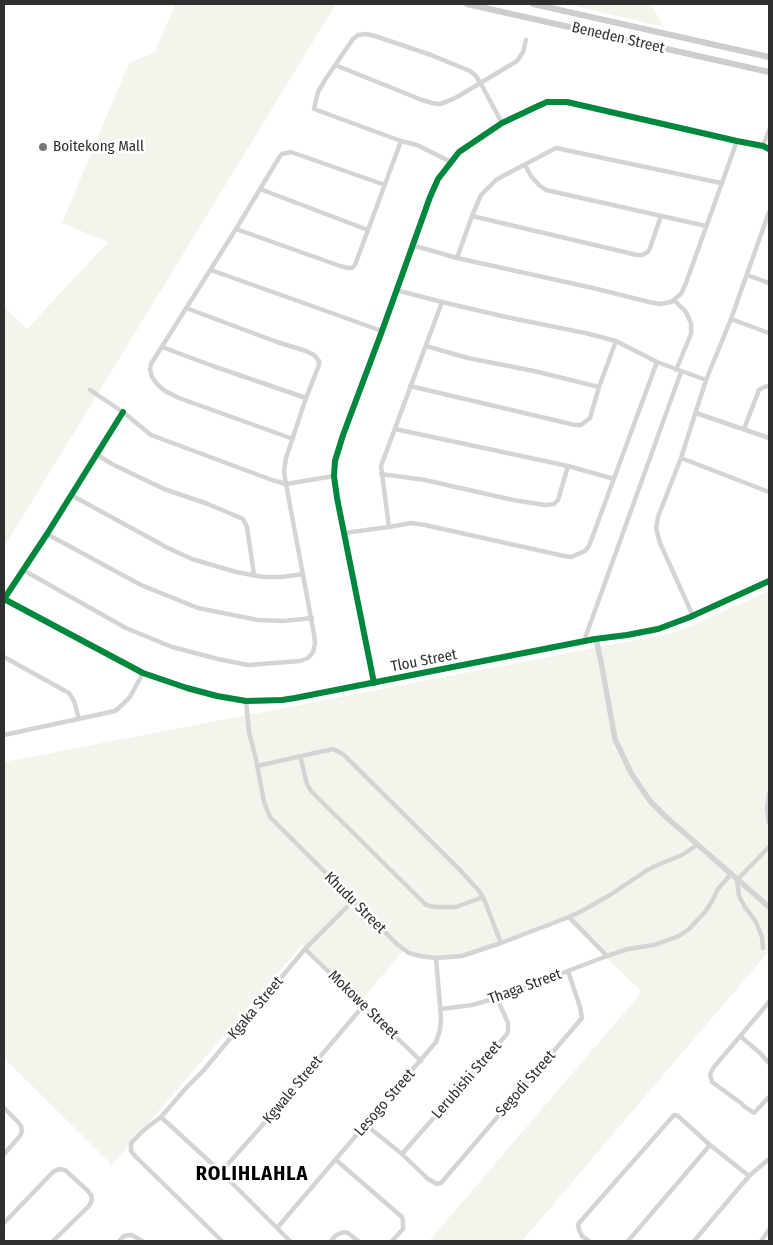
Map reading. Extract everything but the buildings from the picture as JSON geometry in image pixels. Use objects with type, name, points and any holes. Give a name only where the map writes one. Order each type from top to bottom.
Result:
[{"type":"main road","name":"Beneden Street","points":[[467,4],[769,72]]},
{"type":"main road","name":"Beneden Street","points":[[533,4],[769,57]]},
{"type":"street","points":[[451,162],[417,145],[401,141],[314,109],[318,92],[352,39],[358,35],[366,34],[447,61],[470,71],[481,84],[502,123]]},
{"type":"street","points":[[335,65],[436,104],[446,102],[481,84],[517,61],[523,52],[526,40]]},
{"type":"street","points":[[374,683],[344,533],[334,476],[335,461],[412,245],[438,179],[459,152],[502,123],[548,102],[567,102],[769,149]]},
{"type":"street","points":[[762,146],[769,130]]},
{"type":"street","points":[[236,229],[340,266],[352,268],[355,265],[401,141]]},
{"type":"street","points":[[412,245],[458,258],[649,302],[668,303],[681,294],[686,283],[737,142]]},
{"type":"street","points":[[458,258],[472,216],[482,195],[488,188],[496,180],[556,148],[721,183]]},
{"type":"street","points":[[293,439],[179,398],[165,391],[152,377],[151,364],[280,156],[291,152],[385,185]]},
{"type":"street","points":[[525,165],[531,176],[546,190],[706,226]]},
{"type":"street","points":[[260,189],[368,230]]},
{"type":"street","points":[[693,616],[660,543],[656,528],[658,517],[681,458],[706,380],[767,228],[769,212]]},
{"type":"street","points":[[472,216],[637,255],[648,252],[661,216]]},
{"type":"street","points":[[210,270],[382,332]]},
{"type":"street","points":[[747,275],[769,283]]},
{"type":"street","points":[[396,290],[616,341],[657,362],[706,380]]},
{"type":"street","points":[[584,642],[679,371],[690,334],[691,323],[686,312],[674,300]]},
{"type":"street","points":[[389,527],[381,466],[442,302]]},
{"type":"street","points":[[24,570],[126,628],[185,651],[243,665],[300,662],[314,652],[315,643],[312,618],[284,471],[286,458],[306,398],[320,363],[314,355],[186,308]]},
{"type":"street","points":[[731,319],[769,333]]},
{"type":"street","points":[[410,386],[574,425],[581,425],[590,418],[616,341]]},
{"type":"street","points":[[162,346],[306,398]]},
{"type":"street","points":[[426,346],[468,358],[534,371],[599,387]]},
{"type":"street","points":[[344,533],[411,523],[572,557],[585,552],[589,546],[657,362]]},
{"type":"street","points":[[744,429],[759,390],[769,386]]},
{"type":"street","points":[[90,390],[123,412],[151,435],[272,480],[286,484],[334,476]]},
{"type":"street","points":[[4,599],[123,412]]},
{"type":"street","points":[[696,413],[769,438]]},
{"type":"street","points":[[395,429],[568,466],[614,479]]},
{"type":"street","points":[[96,454],[112,464],[164,489],[244,518],[254,576]]},
{"type":"street","points":[[681,458],[769,492]]},
{"type":"street","points":[[382,474],[425,480],[513,500],[545,505],[554,504],[560,497],[568,466]]},
{"type":"street","points":[[71,495],[182,555],[254,576],[272,577],[303,574]]},
{"type":"street","points":[[47,534],[141,585],[198,608],[258,620],[284,621],[312,618]]},
{"type":"street","name":"Tlou Street","points":[[4,599],[143,673],[217,696],[246,700],[282,700],[596,639],[658,629],[693,616],[769,581]]},
{"type":"street","points":[[596,639],[615,739],[626,764],[638,784],[650,801],[666,817],[769,907]]},
{"type":"street","points":[[4,657],[68,693],[74,701],[79,719]]},
{"type":"street","points":[[4,735],[115,711],[130,697],[143,673]]},
{"type":"street","name":"Khudu Street","points":[[246,700],[249,732],[264,802],[270,817],[398,945],[406,951],[420,956],[436,958],[462,956],[569,917],[610,895],[655,866],[682,855],[697,845]]},
{"type":"street","points":[[257,766],[333,750],[343,754],[480,892],[501,943]]},
{"type":"street","points":[[300,756],[307,784],[311,791],[426,905],[436,908],[456,907],[483,897]]},
{"type":"street","points":[[769,794],[767,809],[769,823]]},
{"type":"street","points":[[737,880],[769,847]]},
{"type":"street","name":"Thaga Street","points":[[441,1009],[472,1005],[498,998],[607,956],[628,949],[654,945],[683,934],[705,912],[712,903],[718,889],[731,874]]},
{"type":"street","points":[[737,880],[739,896],[756,922],[762,936],[763,948]]},
{"type":"street","name":"Kgaka Street","points":[[222,1241],[131,1151],[131,1145],[145,1129],[162,1117],[203,1071],[305,948],[353,901]]},
{"type":"street","points":[[569,917],[607,956]]},
{"type":"street","name":"Mokowe Street","points":[[305,948],[421,1061]]},
{"type":"street","name":"Lesogo Street","points":[[278,1228],[436,1042],[441,1025],[441,1009],[436,958]]},
{"type":"street","name":"Segodi Street","points":[[402,1154],[428,1179],[436,1184],[445,1178],[582,1018],[580,1006],[568,971]]},
{"type":"street","name":"Lerubishi Street","points":[[402,1154],[507,1034],[508,1023],[498,998]]},
{"type":"street","points":[[769,1002],[710,1074],[712,1082],[754,1113],[769,1097]]},
{"type":"street","name":"Kgwale Street","points":[[221,1172],[308,1073],[363,1006]]},
{"type":"street","points":[[740,1036],[769,1063]]},
{"type":"street","points":[[4,1108],[18,1122],[22,1131],[18,1139],[4,1154]]},
{"type":"street","points":[[589,1241],[582,1236],[579,1230],[579,1223],[674,1115],[678,1116],[710,1145],[750,1176]]},
{"type":"street","points":[[162,1117],[221,1172],[290,1241]]},
{"type":"street","points":[[366,1125],[402,1154]]},
{"type":"street","points":[[628,1241],[710,1145]]},
{"type":"street","points":[[694,1241],[750,1176],[769,1159]]},
{"type":"street","points":[[336,1160],[403,1219],[403,1229],[392,1241]]},
{"type":"street","points":[[4,1223],[53,1172],[59,1169],[65,1170],[87,1190],[92,1200],[89,1206],[53,1241]]},
{"type":"street","points":[[761,1241],[769,1230]]},
{"type":"street","points":[[331,1241],[336,1235],[344,1232],[358,1241]]},
{"type":"street","points":[[119,1241],[124,1236],[132,1235],[142,1241]]},
{"type":"shaded area","points":[[175,4],[336,4],[4,547],[4,307],[27,329],[108,242],[62,223],[129,63],[155,52]]},
{"type":"shaded area","points":[[566,4],[651,4],[664,27]]},
{"type":"shaded area","points":[[769,591],[769,951],[522,1241],[429,1241],[642,992],[564,917],[471,953],[437,959],[405,949],[362,999],[302,945],[112,1165],[4,1058],[4,762],[677,632]]},
{"type":"cycle path","points":[[374,683],[337,498],[334,476],[335,461],[438,179],[459,152],[502,123],[547,102],[567,102],[763,146],[769,149]]},
{"type":"cycle path","points":[[123,412],[4,599],[143,673],[217,696],[246,701],[282,700],[595,639],[658,629],[690,617],[769,581]]},
{"type":"place","name":"Boitekong Mall","points":[[43,147]]},
{"type":"district","name":"ROLIHLAHLA","points":[[252,1174]]}]
